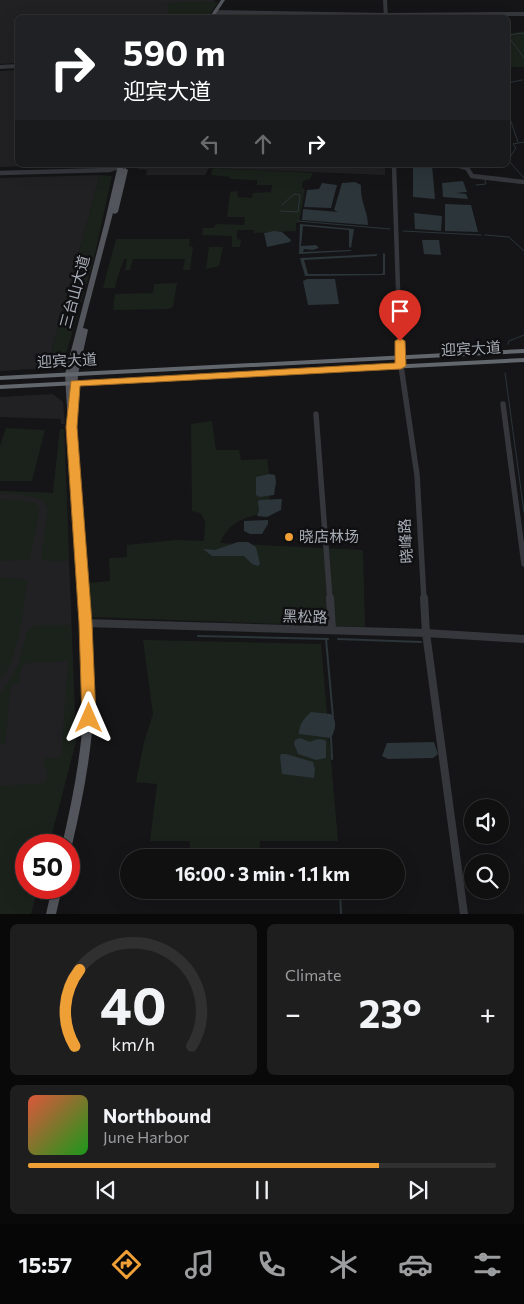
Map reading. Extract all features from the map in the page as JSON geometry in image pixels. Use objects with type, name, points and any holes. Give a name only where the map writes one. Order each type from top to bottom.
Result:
[{"type":"highway","name":"迎宾大道","points":[[401,362],[524,351]]},
{"type":"highway","name":"迎宾大道","points":[[0,378],[72,374],[123,376],[401,362],[524,360]]},
{"type":"highway","name":"迎宾大道","points":[[0,387],[71,384],[123,376]]},
{"type":"main road","points":[[217,14],[223,0]]},
{"type":"main road","points":[[217,14],[228,0]]},
{"type":"main road","name":"三台山大道","points":[[72,374],[108,225],[117,178],[121,167]]},
{"type":"main road","name":"三台山大道","points":[[70,834],[83,776],[88,732],[85,623],[72,427],[71,384],[122,167]]},
{"type":"main road","points":[[25,386],[34,382],[34,379],[27,376]]},
{"type":"main road","points":[[51,914],[54,899]]},
{"type":"street","points":[[385,0],[386,15]]},
{"type":"street","points":[[217,14],[302,15]]},
{"type":"street","points":[[455,15],[524,14]]},
{"type":"street","points":[[0,67],[15,66]]},
{"type":"street","points":[[0,172],[111,167]]},
{"type":"street","points":[[0,172],[111,170],[118,167]]},
{"type":"street","name":"晓峰路","points":[[394,167],[401,362],[417,475],[426,633],[464,914]]},
{"type":"street","points":[[463,167],[467,168],[472,176],[476,177],[524,182]]},
{"type":"street","points":[[63,171],[111,172],[115,173],[117,178]]},
{"type":"street","points":[[503,404],[524,564]]},
{"type":"street","points":[[316,414],[325,513],[332,630]]},
{"type":"street","name":"黑松路","points":[[85,623],[426,633],[524,639]]},
{"type":"shaded area","points":[[0,0],[215,0],[204,15],[15,15],[15,63],[0,64]]},
{"type":"shaded area","points":[[218,2],[209,15],[169,15],[167,3]]},
{"type":"shaded area","points":[[524,31],[524,67],[510,67],[510,34]]},
{"type":"shaded area","points":[[15,70],[15,166],[0,167],[0,71]]},
{"type":"shaded area","points":[[138,167],[385,167],[385,175],[209,168],[205,175],[146,175],[147,170],[138,169]]},
{"type":"shaded area","points":[[413,167],[432,167],[435,199],[413,197]]},
{"type":"shaded area","points":[[213,168],[313,173],[310,179],[303,181],[302,187],[305,190],[299,222],[296,223],[296,231],[254,233],[254,230],[237,230],[237,239],[241,240],[240,247],[232,247],[232,236],[202,235],[203,228],[214,228],[216,224],[244,225],[245,217],[227,217],[230,192],[237,191],[238,197],[252,198],[253,193],[271,192],[272,185],[257,185],[257,180],[230,179],[230,177],[211,175]]},
{"type":"shaded area","points":[[100,175],[47,368],[0,371],[0,178]]},
{"type":"shaded area","points":[[100,175],[112,176],[94,258],[64,361],[59,365],[47,368]]},
{"type":"shaded area","points":[[463,181],[467,192],[456,193],[466,194],[468,199],[443,197],[442,183]]},
{"type":"shaded area","points":[[355,182],[361,185],[368,225],[302,220],[303,209],[338,212],[334,210],[342,183]]},
{"type":"shaded area","points":[[322,183],[337,185],[331,208],[304,207],[307,190],[319,189]]},
{"type":"shaded area","points":[[445,204],[471,205],[478,232],[445,231]]},
{"type":"shaded area","points":[[414,213],[442,216],[441,231],[415,229]]},
{"type":"shaded area","points":[[300,224],[354,229],[351,248],[349,247],[349,230],[303,226],[301,246],[316,245],[319,248],[313,250],[304,249],[303,252],[352,251],[299,254]]},
{"type":"shaded area","points":[[282,232],[291,240],[290,242],[267,247],[264,233]]},
{"type":"shaded area","points":[[116,239],[190,239],[189,246],[193,247],[190,270],[183,270],[185,259],[133,259],[130,270],[125,270],[127,259],[124,259],[115,288],[103,288]]},
{"type":"shaded area","points":[[422,240],[439,240],[441,255],[424,254]]},
{"type":"shaded area","points":[[209,247],[223,247],[219,266],[206,269]]},
{"type":"shaded area","points":[[383,253],[385,254],[385,275],[305,276],[300,258],[378,254],[376,256],[304,260],[308,274],[381,274],[383,273]]},
{"type":"shaded area","points":[[307,279],[335,279],[339,304],[308,305],[303,281]]},
{"type":"shaded area","points":[[177,283],[173,307],[168,309],[113,310],[115,294],[153,293],[154,284]]},
{"type":"shaded area","points":[[53,394],[63,402],[65,424],[61,424],[61,419],[0,417],[0,397]]},
{"type":"shaded area","points":[[212,421],[216,450],[239,450],[241,460],[267,459],[270,483],[270,496],[266,509],[231,526],[220,543],[363,550],[365,627],[91,617],[88,583],[110,581],[109,558],[127,557],[127,545],[175,540],[204,541],[205,521],[200,513],[192,511],[191,424]]},
{"type":"shaded area","points":[[6,428],[45,430],[32,481],[0,481],[0,446]]},
{"type":"shaded area","points":[[60,429],[64,429],[76,741],[52,834],[15,834],[15,899],[35,899],[31,914],[0,914],[0,491],[53,493]]},
{"type":"shaded area","points":[[60,429],[64,429],[69,561],[45,561],[41,558],[48,509],[34,497],[0,494],[0,491],[53,493]]},
{"type":"shaded area","points":[[269,474],[275,475],[274,495],[259,497],[256,495],[256,477]]},
{"type":"shaded area","points":[[0,499],[27,501],[40,508],[30,560],[0,561]]},
{"type":"shaded area","points":[[282,499],[281,510],[267,517],[257,516],[259,500]]},
{"type":"shaded area","points":[[268,520],[268,524],[262,534],[250,534],[244,531],[244,521]]},
{"type":"shaded area","points":[[238,542],[248,542],[256,547],[260,564],[258,566],[252,564],[244,556],[212,556],[203,549],[215,550]]},
{"type":"shaded area","points":[[0,578],[24,579],[27,582],[16,648],[6,672],[0,679]]},
{"type":"shaded area","points":[[37,625],[71,625],[76,741],[52,834],[15,834],[15,899],[35,899],[31,914],[0,914],[0,786],[46,783],[47,769],[43,769],[45,758],[61,757],[68,661],[27,663],[22,667],[18,684],[11,684],[5,744],[0,745],[0,695],[17,667],[28,630]]},
{"type":"shaded area","points":[[143,640],[321,644],[338,841],[260,841],[260,849],[190,849],[190,841],[150,841],[157,784],[136,782],[144,742],[153,714]]},
{"type":"shaded area","points":[[311,712],[331,714],[335,723],[335,729],[331,738],[299,734],[302,722]]},
{"type":"shaded area","points":[[300,738],[310,742],[318,739],[326,741],[326,758],[316,760],[298,754],[294,744],[295,740]]},
{"type":"shaded area","points":[[434,742],[438,754],[433,758],[388,759],[382,756],[387,743]]},
{"type":"shaded area","points":[[281,754],[313,762],[314,778],[282,774]]},
{"type":"waterway","points":[[510,35],[524,33]]},
{"type":"waterway","points":[[510,39],[524,58]]},
{"type":"waterway","points":[[510,83],[522,80]]},
{"type":"waterway","points":[[510,119],[518,142]]},
{"type":"waterway","points":[[510,157],[516,148],[513,144],[524,142]]},
{"type":"waterway","points":[[510,162],[524,178]]},
{"type":"waterway","points":[[476,185],[486,184],[485,180]]},
{"type":"waterway","points":[[280,211],[298,212],[300,195],[294,194],[282,205]]},
{"type":"waterway","points":[[298,221],[390,229]]},
{"type":"waterway","points":[[403,231],[481,235]]},
{"type":"waterway","points":[[485,235],[509,237],[524,251]]},
{"type":"waterway","points":[[508,344],[509,341],[524,335]]},
{"type":"waterway","points":[[505,373],[524,512]]},
{"type":"waterway","points":[[198,636],[328,639]]},
{"type":"waterway","points":[[326,639],[333,717]]},
{"type":"waterway","points":[[338,639],[421,642]]},
{"type":"waterway","points":[[331,738],[332,759]]},
{"type":"waterway","points":[[340,899],[341,914]]},
{"type":"place","name":"晓店林场","points":[[289,537]]},
{"type":"route","points":[[89,718],[85,623],[72,427],[74,384],[401,366],[400,341]]}]
